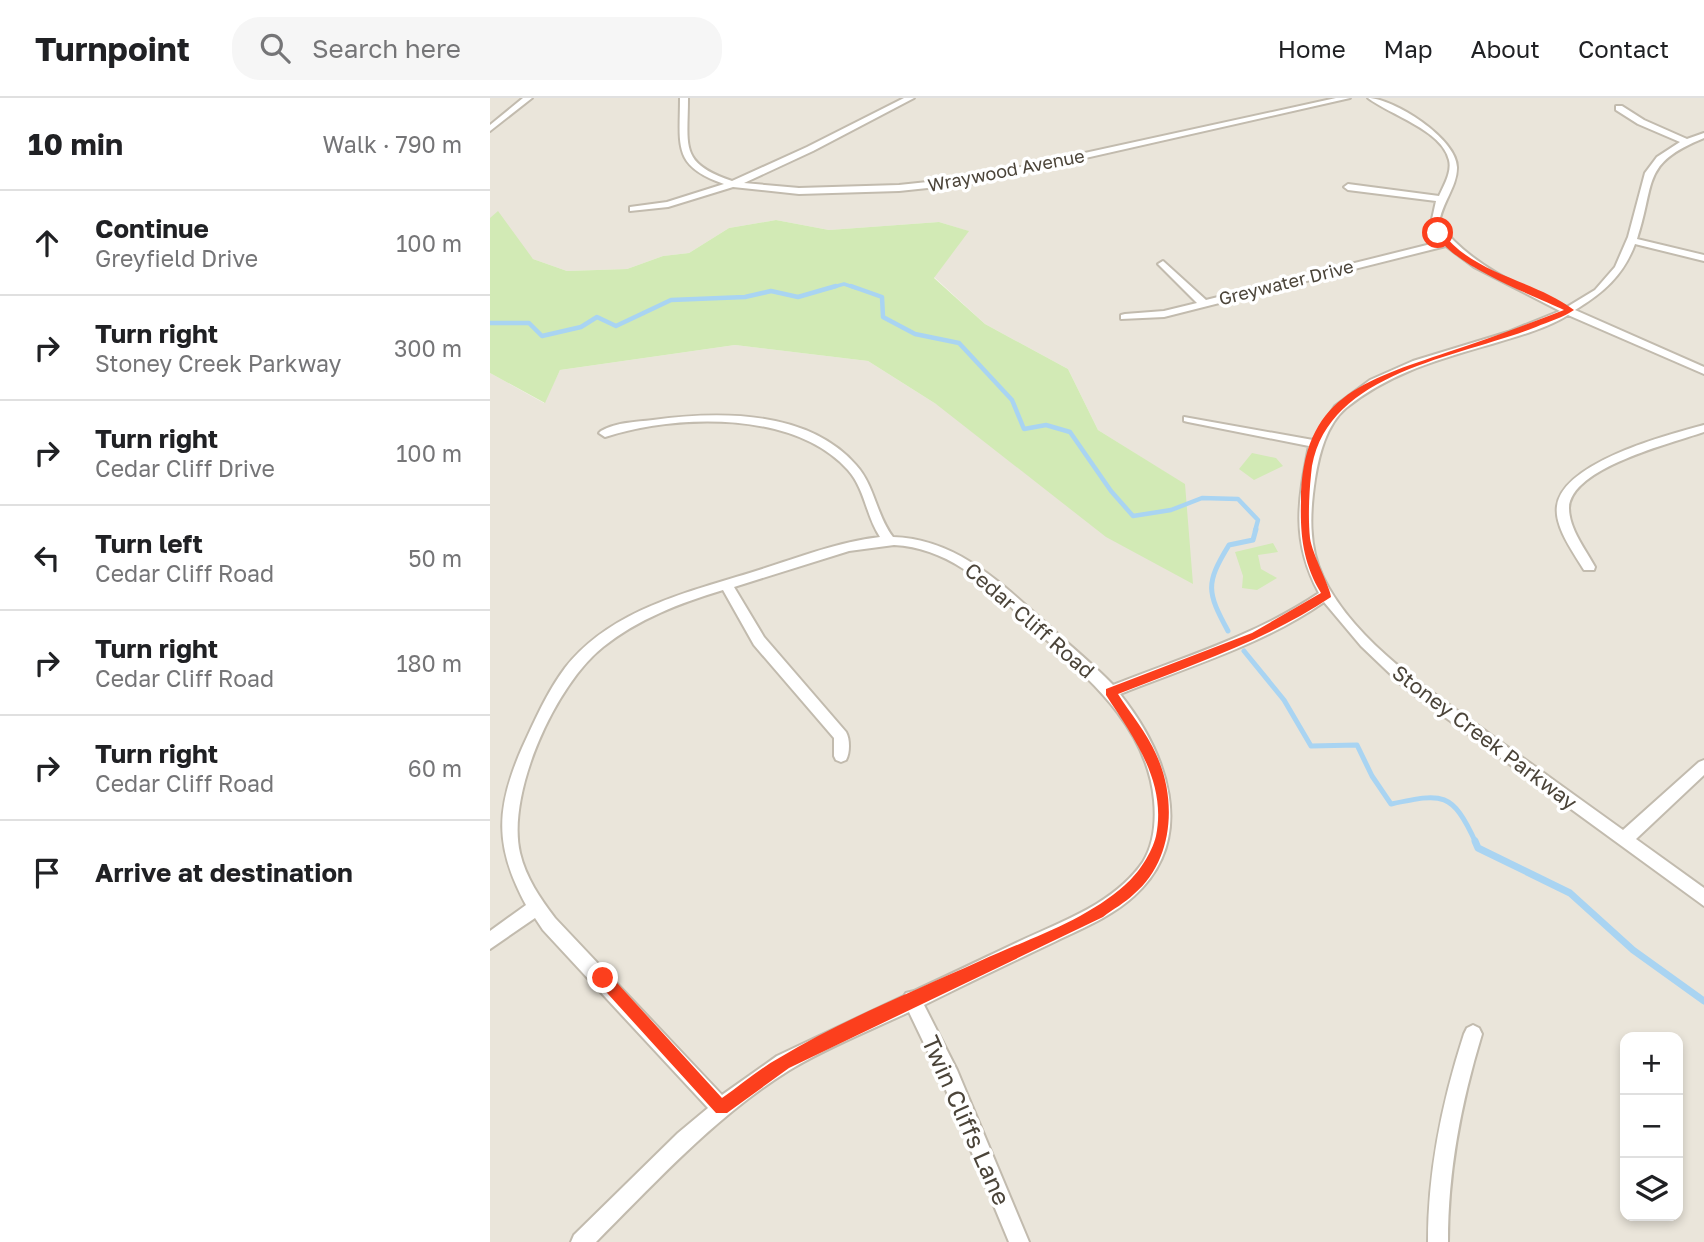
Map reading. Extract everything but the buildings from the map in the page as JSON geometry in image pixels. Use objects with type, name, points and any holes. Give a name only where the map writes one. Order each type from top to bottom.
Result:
[{"type":"street","points":[[490,129],[528,98]]},
{"type":"street","name":"Wraywood Avenue","points":[[684,98],[683,134],[687,158],[701,171],[732,184],[799,191],[948,184],[1346,98]]},
{"type":"street","points":[[633,209],[683,202],[732,184],[910,98]]},
{"type":"street","points":[[1372,98],[1427,130],[1451,151],[1454,167],[1435,224],[1446,243],[1486,271],[1704,371]]},
{"type":"street","points":[[1619,108],[1641,122],[1687,142]]},
{"type":"street","name":"Stoney Creek Parkway","points":[[1704,135],[1660,157],[1649,173],[1632,241],[1620,268],[1608,282],[1570,310],[1366,385],[1334,410],[1314,443],[1306,475],[1305,539],[1312,566],[1327,594],[1370,645],[1410,684],[1704,898]]},
{"type":"street","points":[[1348,187],[1442,199]]},
{"type":"street","points":[[1632,241],[1704,258]]},
{"type":"street","name":"Greywater Drive","points":[[1125,317],[1150,316],[1446,243]]},
{"type":"street","points":[[1163,264],[1203,303]]},
{"type":"street","points":[[605,433],[614,428],[662,421],[713,419],[764,424],[805,435],[835,452],[862,479],[871,495],[877,523],[889,541]]},
{"type":"street","points":[[1188,419],[1314,443]]},
{"type":"street","points":[[1589,568],[1566,520],[1563,507],[1569,487],[1592,469],[1704,428]]},
{"type":"street","name":"Cedar Cliff Road","points":[[581,1242],[721,1108],[784,1063],[912,999],[1098,912],[1130,890],[1146,872],[1162,837],[1163,792],[1151,755],[1110,692],[1014,602],[965,563],[923,545],[889,541],[851,546],[656,610],[612,632],[575,665],[557,688],[520,769],[509,817],[510,849],[517,875],[536,907],[721,1108]]},
{"type":"street","points":[[726,585],[759,641],[841,736],[841,756]]},
{"type":"street","points":[[1110,692],[1256,636],[1287,621],[1327,594]]},
{"type":"street","points":[[1624,841],[1704,766]]},
{"type":"street","points":[[490,941],[536,907]]},
{"type":"street","name":"Twin Cliffs Lane","points":[[912,999],[950,1077],[1019,1242]]},
{"type":"street","points":[[1438,1242],[1437,1202],[1441,1152],[1454,1090],[1472,1034]]},
{"type":"shaded area","points":[[490,98],[1704,98],[1704,1242],[490,1242],[490,373],[544,403],[560,370],[735,345],[868,361],[936,404],[1184,484],[1098,430],[1068,369],[985,324],[934,277],[968,231],[939,222],[829,230],[776,220],[729,228],[689,253],[663,256],[627,269],[567,271],[533,259],[490,218]]},
{"type":"green space","points":[[498,211],[533,259],[567,271],[627,269],[663,256],[689,253],[729,228],[776,220],[829,230],[939,222],[969,231],[934,278],[985,324],[1068,369],[1098,430],[1185,484],[1193,584],[1106,537],[936,404],[868,361],[735,345],[560,370],[545,403],[490,373],[490,218]]},
{"type":"green space","points":[[1252,453],[1276,458],[1283,466],[1254,480],[1239,469]]},
{"type":"green space","points":[[1273,543],[1278,552],[1258,555],[1261,569],[1277,578],[1257,590],[1242,588],[1243,576],[1235,552]]},
{"type":"waterway","points":[[830,288],[844,284],[856,288]]},
{"type":"waterway","points":[[490,323],[529,323],[542,336],[581,327],[597,317],[616,326],[671,300],[745,297],[771,291],[798,297],[836,286]]},
{"type":"waterway","points":[[851,286],[882,297],[883,317],[915,334],[959,343],[1012,400],[1024,429],[1046,425],[1070,432],[1111,491],[1133,516],[1171,510],[1202,498],[1238,499],[1258,520],[1255,531]]},
{"type":"waterway","points":[[1228,631],[1213,597],[1213,579],[1229,545],[1253,540],[1256,529]]},
{"type":"waterway","points":[[1244,651],[1284,700],[1311,746],[1357,745],[1372,776],[1391,804],[1423,798],[1444,800],[1460,813],[1476,843]]},
{"type":"waterway","points":[[1475,841],[1478,848],[1570,893],[1633,950],[1704,1001]]},
{"type":"route","points":[[603,978],[721,1108],[784,1063],[821,1043],[1062,931],[1098,912],[1130,890],[1146,872],[1162,837],[1165,816],[1163,792],[1151,755],[1130,718],[1110,692],[1256,636],[1287,621],[1327,594],[1316,576],[1305,539],[1306,475],[1310,455],[1321,427],[1350,395],[1384,376],[1549,320],[1570,310],[1470,262],[1454,251],[1438,233]]}]
